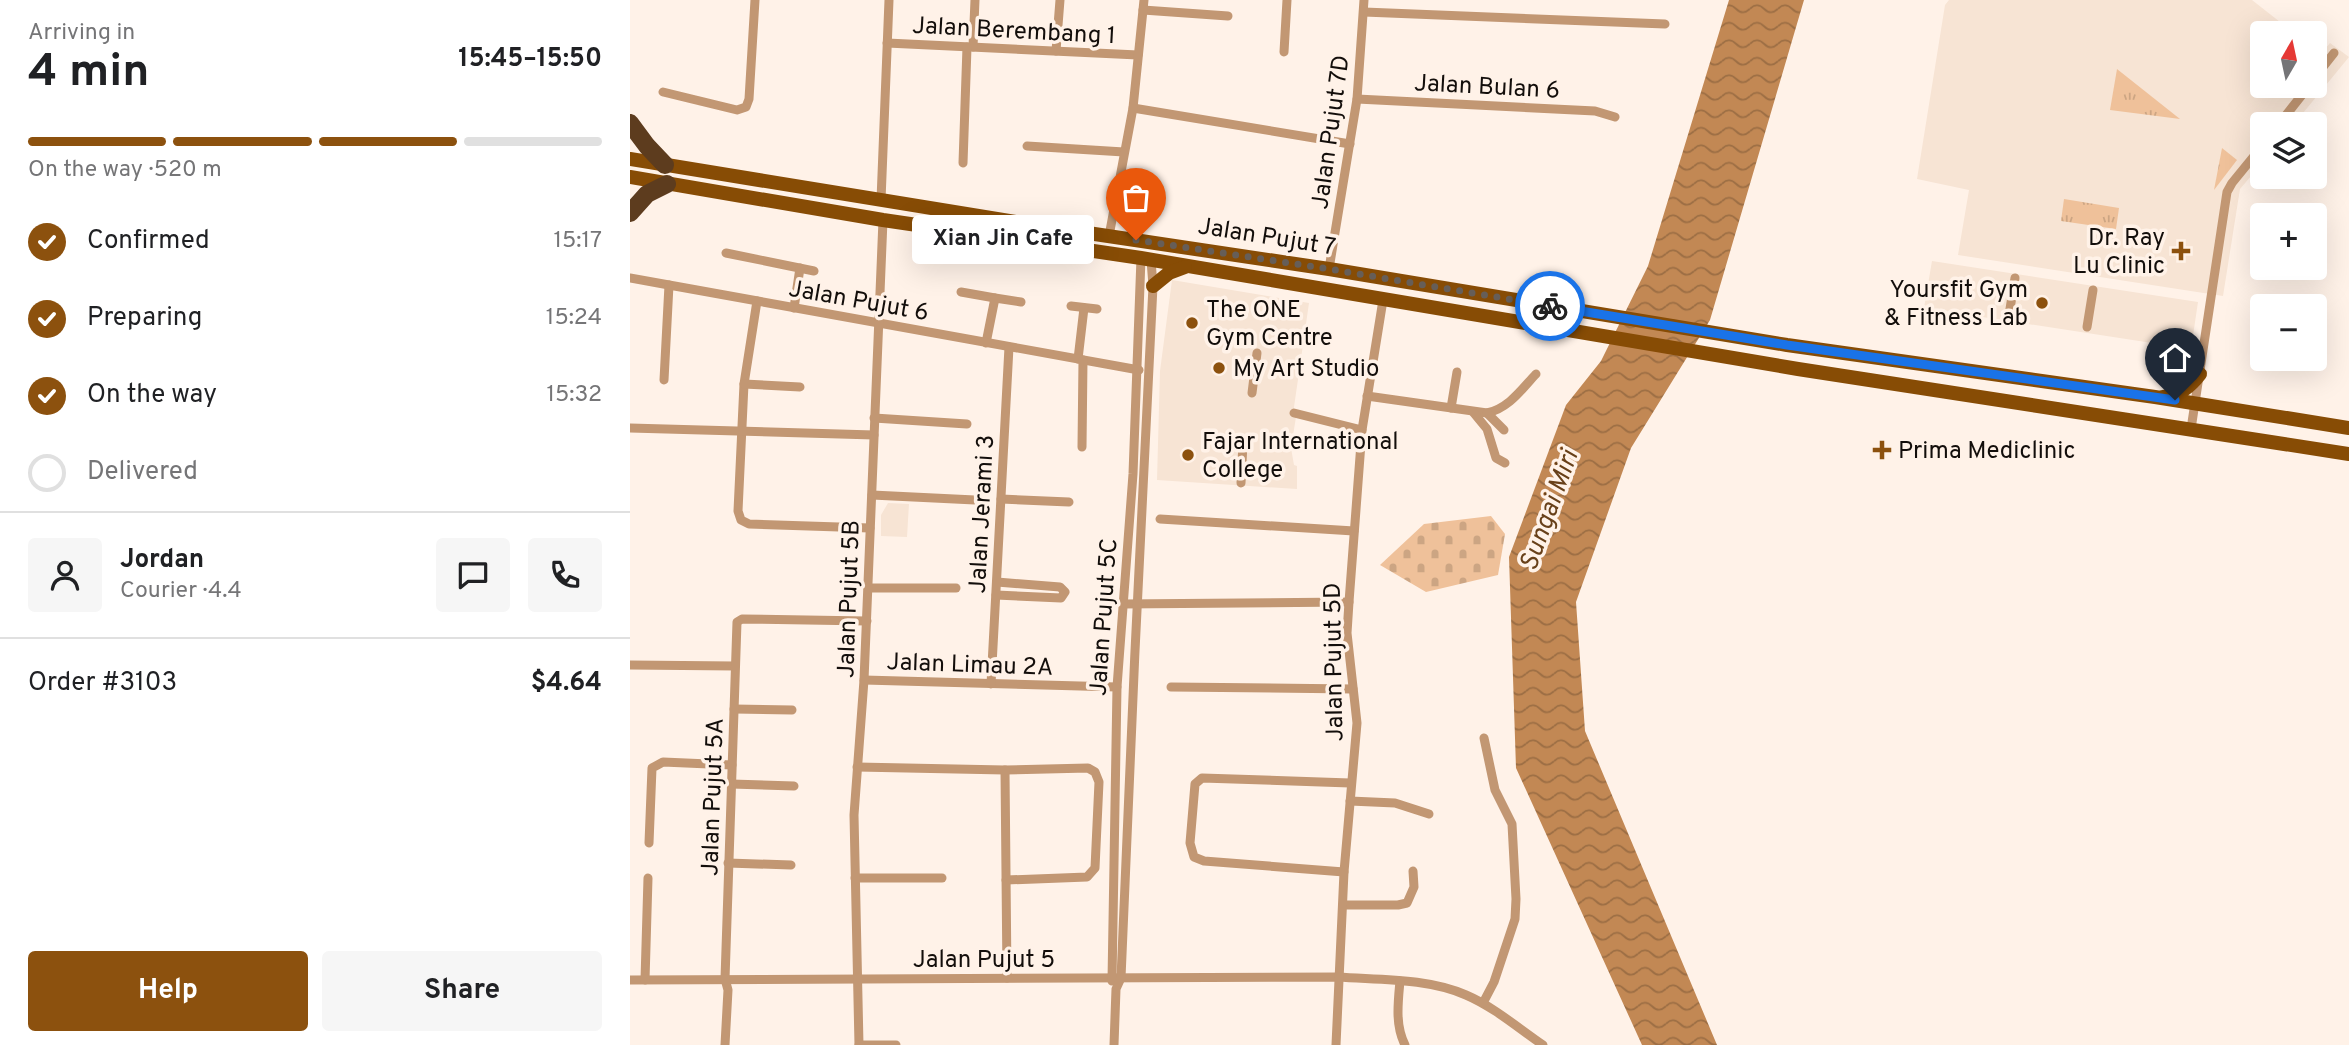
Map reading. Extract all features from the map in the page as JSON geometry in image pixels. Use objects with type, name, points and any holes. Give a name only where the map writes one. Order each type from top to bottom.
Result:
[{"type":"highway","points":[[630,122],[647,146],[666,165]]},
{"type":"highway","points":[[630,213],[647,194],[667,184]]},
{"type":"main road","name":"Jalan Pujut 7","points":[[630,159],[1041,226],[1329,269],[1787,345],[2155,397],[2349,428]]},
{"type":"main road","name":"Jalan Pujut 7","points":[[630,177],[883,220],[1146,259],[1798,369],[2349,454]]},
{"type":"main road","points":[[1041,226],[1063,234],[1139,246],[1146,259]]},
{"type":"main road","points":[[1153,286],[1169,273],[1186,267]]},
{"type":"main road","points":[[2155,397],[2182,392],[2199,377],[2210,399],[2227,408]]},
{"type":"street","points":[[663,92],[737,110],[746,107],[749,99],[755,0]]},
{"type":"street","points":[[881,200],[889,0]]},
{"type":"street","points":[[963,163],[975,0]]},
{"type":"street","points":[[1056,51],[1060,0]]},
{"type":"street","points":[[1284,52],[1287,0]]},
{"type":"street","name":"Jalan Pujut 7D","points":[[1329,269],[1357,99],[1364,0]]},
{"type":"street","points":[[1109,236],[1133,108],[1144,5],[1228,16]]},
{"type":"street","points":[[1364,12],[1665,24]]},
{"type":"street","name":"Jalan Berembang 1","points":[[887,43],[1139,55]]},
{"type":"street","points":[[2328,61],[2334,53]]},
{"type":"street","points":[[2288,112],[2300,98]]},
{"type":"street","name":"Jalan Bulan 6","points":[[1357,99],[1595,111],[1615,117]]},
{"type":"street","points":[[1133,108],[1350,144]]},
{"type":"street","points":[[1027,146],[1124,152]]},
{"type":"street","points":[[2191,429],[2227,192],[2250,161]]},
{"type":"street","name":"Jalan Pujut 5B","points":[[859,1045],[854,815],[867,621],[883,220]]},
{"type":"street","points":[[726,254],[814,271]]},
{"type":"street","name":"Jalan Pujut 5C","points":[[1116,978],[1151,334],[1153,286],[1146,259]]},
{"type":"street","name":"Jalan Pujut 5C","points":[[1116,978],[1118,687],[1133,474],[1136,370],[1146,259]]},
{"type":"street","points":[[794,308],[800,268]]},
{"type":"street","name":"Jalan Pujut 6","points":[[630,278],[1149,371]]},
{"type":"street","points":[[2009,315],[2015,278]]},
{"type":"street","points":[[664,380],[669,285]]},
{"type":"street","points":[[2087,327],[2094,290]]},
{"type":"street","points":[[961,292],[1021,302]]},
{"type":"street","points":[[986,343],[995,298]]},
{"type":"street","name":"Jalan Pujut 5D","points":[[1336,1045],[1344,872],[1357,723],[1348,634],[1349,602],[1362,430],[1383,300]]},
{"type":"street","points":[[757,301],[744,384],[738,511],[741,520],[749,524],[870,528]]},
{"type":"street","points":[[1071,306],[1097,309]]},
{"type":"street","points":[[1082,447],[1081,360],[1084,308]]},
{"type":"street","points":[[1139,334],[1151,334]]},
{"type":"street","name":"Jalan Jerami 3","points":[[991,684],[1009,347]]},
{"type":"street","points":[[1252,393],[1258,353]]},
{"type":"street","points":[[1451,408],[1457,372]]},
{"type":"street","points":[[1367,396],[1487,413],[1498,411],[1509,403],[1536,374]]},
{"type":"street","points":[[744,384],[800,387]]},
{"type":"street","points":[[1473,412],[1488,429],[1496,458],[1505,463]]},
{"type":"street","points":[[1487,413],[1504,429]]},
{"type":"street","points":[[1294,414],[1362,430]]},
{"type":"street","points":[[874,418],[967,424]]},
{"type":"street","points":[[630,428],[874,435]]},
{"type":"street","points":[[1241,483],[1243,443]]},
{"type":"street","points":[[1133,474],[1144,475]]},
{"type":"street","points":[[872,495],[975,500]]},
{"type":"street","points":[[1002,499],[1069,502]]},
{"type":"street","points":[[1160,519],[1354,531]]},
{"type":"street","points":[[996,595],[1061,598],[1065,592],[1060,587],[997,582]]},
{"type":"street","points":[[868,588],[956,588]]},
{"type":"street","points":[[1122,604],[1349,602]]},
{"type":"street","name":"Jalan Pujut 5A","points":[[725,1045],[736,627],[742,618],[867,621]]},
{"type":"street","points":[[630,665],[734,666]]},
{"type":"street","name":"Jalan Limau 2A","points":[[864,680],[1118,687]]},
{"type":"street","points":[[1171,687],[1353,689]]},
{"type":"street","points":[[734,709],[792,710]]},
{"type":"street","points":[[1483,738],[1495,790],[1512,824],[1517,899],[1515,919],[1494,982],[1483,1003]]},
{"type":"street","points":[[649,843],[652,768],[663,762],[732,765]]},
{"type":"street","points":[[857,767],[1005,770],[1087,768],[1095,772],[1099,782],[1095,868],[1092,874],[1087,877],[1006,880]]},
{"type":"street","points":[[1005,770],[1007,978]]},
{"type":"street","points":[[1344,872],[1204,862],[1194,857],[1190,843],[1195,784],[1202,778],[1350,783]]},
{"type":"street","points":[[731,784],[794,786]]},
{"type":"street","points":[[1350,802],[1395,803],[1429,814]]},
{"type":"street","points":[[728,863],[791,865]]},
{"type":"street","points":[[1343,905],[1407,903],[1414,887],[1413,871]]},
{"type":"street","points":[[645,979],[648,878]]},
{"type":"street","points":[[855,878],[942,878]]},
{"type":"street","name":"Jalan Pujut 5","points":[[630,979],[1338,977],[1400,981],[1452,990],[1483,1003],[1543,1045]]},
{"type":"street","points":[[1114,1045],[1116,978]]},
{"type":"street","points":[[1400,981],[1397,1009],[1400,1036],[1405,1045]]},
{"type":"street","points":[[859,1045],[896,1045]]},
{"type":"shaded area","points":[[1949,0],[2252,0],[2279,21],[2250,21],[2250,98],[2315,98],[2304,112],[2250,112],[2250,177],[2240,189],[2223,296],[1958,255],[1969,190],[1917,179],[1945,5]]},
{"type":"shaded area","points":[[2330,43],[2349,57],[2328,83]]},
{"type":"shaded area","points":[[1932,261],[2198,302],[2191,349],[1924,308]]},
{"type":"shaded area","points":[[1172,280],[1309,303],[1293,414],[1296,417],[1291,448],[1294,465],[1297,466],[1297,489],[1157,480],[1160,371]]},
{"type":"shaded area","points":[[888,503],[909,504],[907,537],[881,536],[881,515]]},
{"type":"green space","points":[[2117,69],[2180,119],[2110,110]]},
{"type":"green space","points":[[2222,148],[2237,160],[2214,190]]},
{"type":"green space","points":[[2064,199],[2119,208],[2116,229],[2061,221]]},
{"type":"green space","points":[[1491,516],[1505,534],[1498,575],[1426,592],[1380,565],[1424,524]]},
{"type":"water","name":"Sungai Miri","points":[[1729,0],[1804,0],[1710,320],[1631,448],[1576,602],[1585,731],[1717,1045],[1642,1045],[1516,768],[1509,557],[1566,405],[1601,361],[1648,266]]},
{"type":"way so far","points":[[1136,240],[1550,306]]},
{"type":"place","name":"Xian Jin Cafe","points":[[1136,240]]},
{"type":"place","name":"Dr. Ray Lu Clinic","points":[[2181,251]]},
{"type":"place","name":"Yoursfit Gym & Fitness Lab","points":[[2042,303]]},
{"type":"place","name":"The ONE Gym Centre","points":[[1192,323]]},
{"type":"place","name":"My Art Studio","points":[[1219,368]]},
{"type":"place","name":"Prima Mediclinic","points":[[1882,450]]},
{"type":"place","name":"Fajar International College","points":[[1188,455]]},
{"type":"route","points":[[1550,306],[1787,345],[2175,400]]}]
